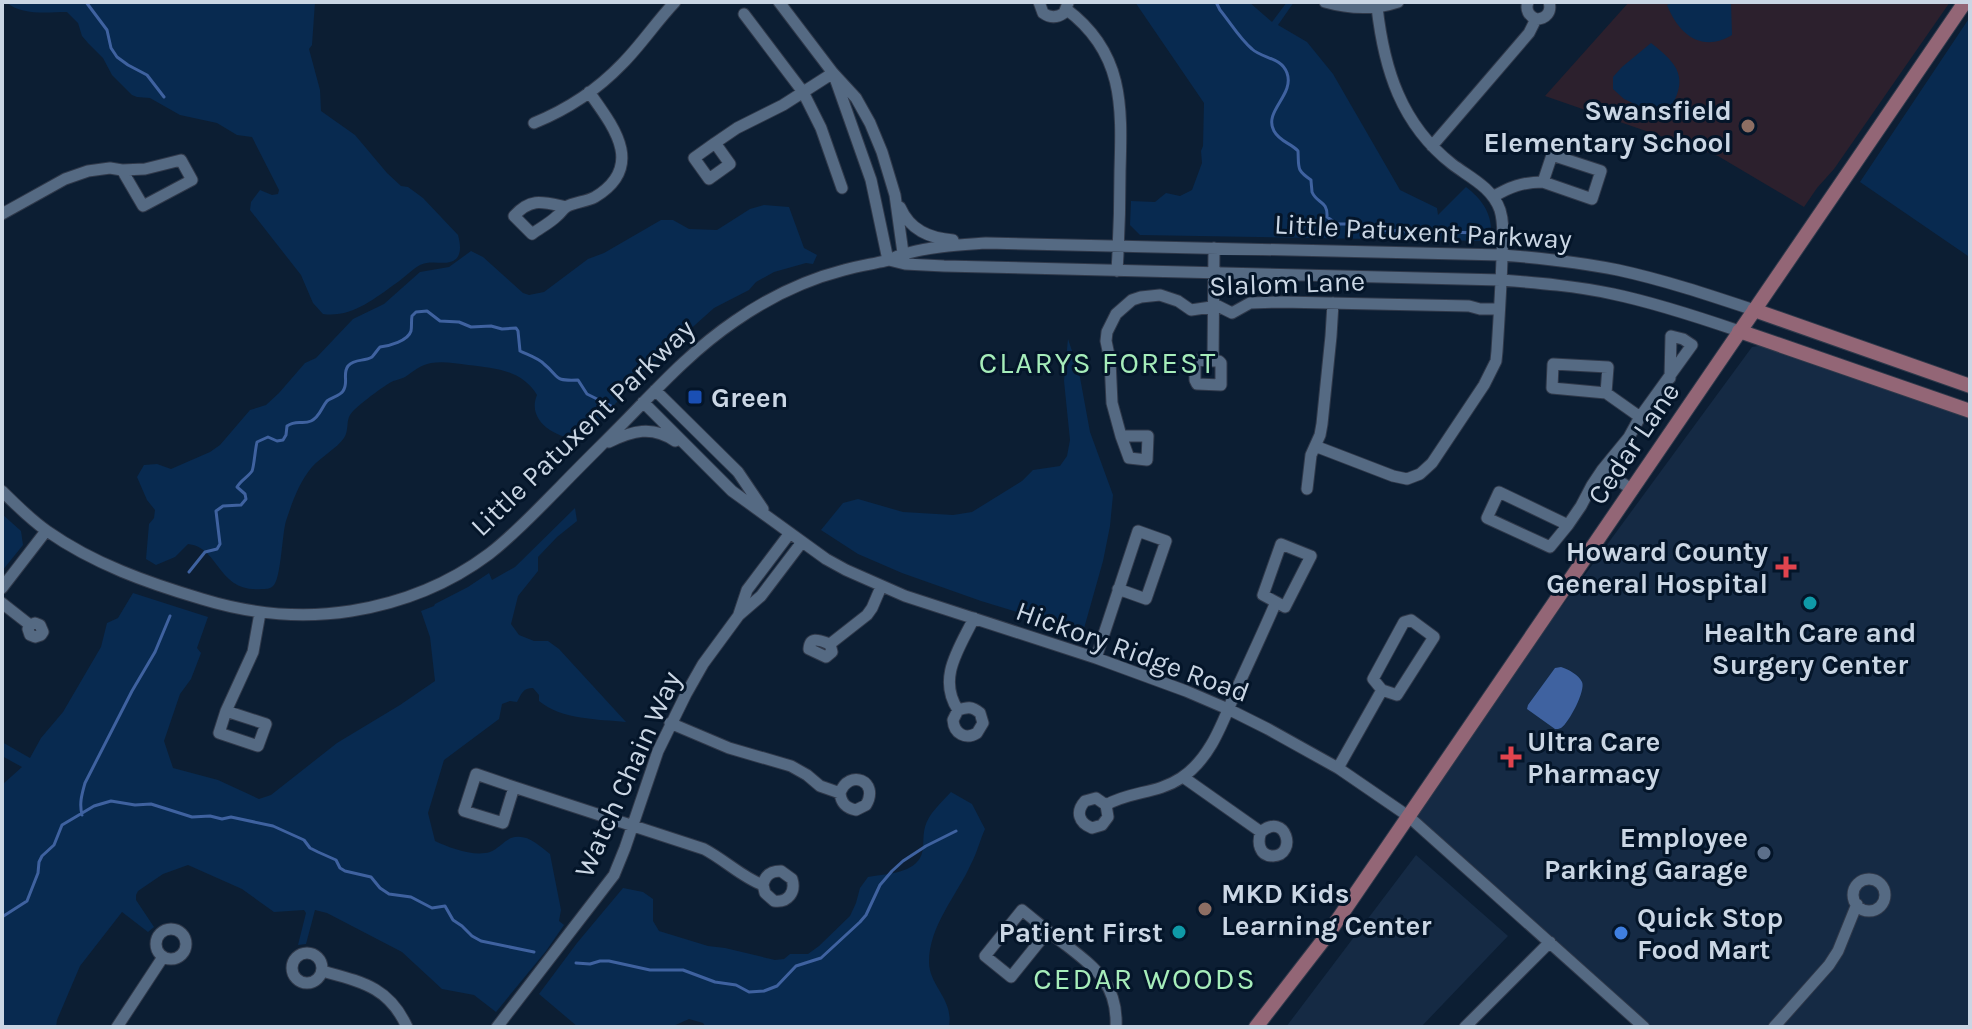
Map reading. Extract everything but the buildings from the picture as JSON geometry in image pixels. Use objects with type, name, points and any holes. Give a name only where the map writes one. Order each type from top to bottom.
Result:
[{"type":"main road","name":"Cedar Lane","points":[[1256,1027],[1328,934],[1965,2]]},
{"type":"main road","name":"Little Patuxent Parkway","points":[[1754,310],[1970,386]]},
{"type":"main road","name":"Little Patuxent Parkway","points":[[1739,331],[1970,411]]},
{"type":"street","points":[[534,123],[555,114],[589,92],[621,65],[675,2]]},
{"type":"street","points":[[779,2],[856,98],[870,123],[895,195],[910,223],[922,233],[940,239],[986,243]]},
{"type":"street","points":[[1039,2],[1043,13],[1051,17],[1060,15],[1067,5],[1105,50],[1113,68],[1121,117],[1117,271]]},
{"type":"street","points":[[1325,2],[1349,8],[1377,7],[1398,2]]},
{"type":"street","points":[[1528,2],[1528,14],[1536,19],[1548,14],[1549,2]]},
{"type":"street","points":[[1315,446],[1393,476],[1407,479],[1420,474],[1432,463],[1491,372],[1497,351],[1502,255],[1499,207],[1478,182],[1432,146],[1411,119],[1395,88],[1383,49],[1377,7]]},
{"type":"street","points":[[744,14],[803,92],[821,128],[842,188]]},
{"type":"street","points":[[1432,146],[1529,33],[1536,19]]},
{"type":"street","points":[[715,143],[833,73]]},
{"type":"street","points":[[833,73],[871,180],[888,260]]},
{"type":"street","points":[[566,207],[593,198],[610,185],[620,167],[622,147],[618,135],[589,92]]},
{"type":"street","points":[[1493,197],[1514,186],[1543,182],[1592,199],[1601,171],[1552,155],[1543,182]]},
{"type":"street","points":[[2,214],[74,175],[99,169],[145,169],[181,160],[192,180],[143,206],[122,170]]},
{"type":"street","points":[[895,195],[904,259]]},
{"type":"street","name":"Little Patuxent Parkway","points":[[904,259],[941,246],[986,243],[1502,255],[1620,270],[1754,310]]},
{"type":"street","points":[[1213,361],[1214,248]]},
{"type":"street","name":"Little Patuxent Parkway","points":[[2,491],[46,531],[119,570],[231,608],[260,613],[312,615],[360,610],[404,598],[442,583],[477,562],[504,542],[676,368],[715,335],[763,303],[790,290],[842,270],[888,260],[1117,271],[1546,283],[1612,294],[1739,331]]},
{"type":"street","name":"Slalom Lane","points":[[1121,436],[1112,403],[1106,341],[1116,314],[1132,300],[1150,296],[1169,297],[1196,310],[1218,306],[1232,313],[1250,303],[1499,309]]},
{"type":"street","points":[[1307,489],[1309,464],[1322,424],[1333,303]]},
{"type":"street","points":[[1606,393],[1608,367],[1553,364],[1552,388],[1606,393],[1640,417]]},
{"type":"street","points":[[1568,525],[1499,492],[1487,518],[1550,547],[1568,525],[1581,506],[1602,470],[1670,378]]},
{"type":"street","name":"Hickory Ridge Road","points":[[655,390],[738,472],[766,513]]},
{"type":"street","name":"Hickory Ridge Road","points":[[643,402],[732,491],[826,559],[881,587],[1186,691],[1228,709],[1338,768],[1408,816],[1644,1027]]},
{"type":"street","points":[[601,445],[646,430],[667,436],[695,454]]},
{"type":"street","points":[[1602,470],[1633,490]]},
{"type":"street","points":[[2,588],[46,531]]},
{"type":"street","points":[[1096,658],[1118,589],[1138,531],[1166,541],[1146,599],[1118,589]]},
{"type":"street","name":"Watch Chain Way","points":[[739,615],[747,590],[790,533]]},
{"type":"street","name":"Watch Chain Way","points":[[497,1027],[607,886],[620,863],[670,723],[703,664],[739,615],[761,596],[802,542]]},
{"type":"street","points":[[1281,544],[1311,556],[1285,607],[1276,602],[1263,595],[1281,544]]},
{"type":"street","points":[[830,644],[867,615],[881,587]]},
{"type":"street","points":[[1106,805],[1127,796],[1155,790],[1183,777],[1207,752],[1276,602]]},
{"type":"street","points":[[2,603],[30,625]]},
{"type":"street","points":[[226,711],[253,652],[260,613]]},
{"type":"street","points":[[958,710],[952,700],[950,672],[974,618]]},
{"type":"street","points":[[1411,620],[1434,637],[1397,695],[1382,690],[1373,679],[1404,622],[1411,620]]},
{"type":"street","points":[[1338,768],[1382,690]]},
{"type":"street","points":[[670,723],[729,748],[791,766],[820,786],[840,793]]},
{"type":"street","points":[[514,787],[503,823],[464,811],[476,774],[704,849],[763,885]]},
{"type":"street","points":[[1183,777],[1261,832]]},
{"type":"street","points":[[1774,1027],[1829,965],[1857,904]]},
{"type":"street","points":[[1048,931],[1011,977],[985,956],[1022,910],[1086,961],[1104,979],[1116,1006],[1116,1027]]},
{"type":"street","points":[[1465,1027],[1550,942]]},
{"type":"street","points":[[117,1027],[163,957]]},
{"type":"street","points":[[322,971],[373,987],[395,1005],[407,1027]]},
{"type":"shaded area","points":[[6,2],[315,2],[312,45],[309,49],[320,90],[321,111],[355,135],[387,173],[401,186],[408,187],[423,198],[458,235],[458,257],[448,262],[420,265],[379,296],[353,310],[323,314],[313,303],[301,275],[250,210],[251,202],[260,190],[272,195],[278,194],[279,190],[252,137],[237,135],[217,123],[180,115],[150,98],[132,95],[112,75],[103,58],[82,36],[78,23],[67,12],[27,11]]},
{"type":"shaded area","points":[[1135,2],[1249,2],[1272,22],[1287,2],[1294,2],[1278,25],[1307,42],[1333,74],[1400,190],[1437,208],[1438,215],[1466,187],[1486,209],[1491,237],[1484,241],[1140,235],[1130,225],[1131,201],[1155,202],[1166,193],[1180,196],[1192,190],[1202,163],[1204,103]]},
{"type":"shaded area","name":"Swansfield Elementary School","points":[[1629,2],[1950,2],[1804,207],[1718,156],[1545,96]]},
{"type":"shaded area","points":[[1674,2],[1731,2],[1732,35],[1711,42],[1693,38],[1672,16],[1667,5]]},
{"type":"shaded area","points":[[1970,17],[1970,253],[1968,256],[1860,182]]},
{"type":"shaded area","points":[[1651,43],[1671,61],[1679,77],[1677,95],[1665,118],[1624,99],[1613,89],[1613,77]]},
{"type":"shaded area","points":[[764,205],[789,207],[804,248],[817,255],[813,264],[774,272],[756,282],[749,290],[714,308],[639,375],[580,439],[562,436],[546,427],[536,413],[537,395],[516,375],[498,369],[459,364],[427,364],[390,383],[357,407],[349,417],[344,438],[307,473],[286,521],[278,575],[272,587],[247,588],[236,584],[207,553],[188,544],[175,557],[156,565],[146,559],[149,524],[155,510],[137,477],[144,465],[157,464],[171,469],[210,452],[220,445],[250,410],[266,405],[279,393],[305,363],[316,358],[353,319],[384,304],[420,272],[449,267],[471,251],[483,257],[529,295],[544,292],[588,259],[661,220],[673,220],[689,229],[717,230],[750,209]]},
{"type":"shaded area","points":[[1068,339],[1079,372],[1090,432],[1113,495],[1103,561],[1083,632],[902,573],[858,554],[821,530],[843,503],[858,499],[903,512],[953,515],[972,512],[1022,481],[1033,470],[1060,466],[1067,456],[1070,440],[1064,381]]},
{"type":"shaded area","name":"Howard County General Hospital","points":[[1764,346],[1970,418],[1970,1027],[1642,1027],[1408,816],[1752,347]]},
{"type":"shaded area","points":[[575,508],[577,521],[538,557],[538,571],[518,596],[511,624],[519,635],[534,641],[548,641],[559,649],[626,722],[581,718],[558,712],[539,701],[539,695],[533,688],[527,689],[517,702],[502,704],[499,719],[444,760],[428,813],[435,841],[455,849],[484,853],[493,851],[511,838],[522,837],[550,854],[561,910],[559,921],[564,925],[496,1012],[474,995],[442,989],[402,952],[327,913],[315,910],[306,944],[298,945],[306,913],[304,910],[274,912],[242,889],[188,865],[163,874],[138,891],[136,900],[154,927],[148,932],[122,912],[80,966],[56,1027],[2,1027],[2,785],[22,767],[2,756],[2,742],[30,758],[41,738],[63,712],[101,647],[107,623],[118,618],[133,593],[208,617],[197,648],[201,653],[191,679],[180,694],[164,741],[173,768],[218,780],[259,799],[271,795],[337,743],[435,681],[430,637],[421,611],[489,573],[492,580],[515,567]]},
{"type":"shaded area","points":[[2,514],[21,531],[23,545],[2,571]]},
{"type":"shaded area","points":[[1561,667],[1581,679],[1583,686],[1568,720],[1561,728],[1555,729],[1527,709],[1555,668]]},
{"type":"shaded area","points":[[951,792],[972,804],[985,829],[973,860],[939,923],[930,949],[930,971],[948,1008],[949,1027],[706,1027],[689,1019],[671,1027],[578,1027],[539,994],[623,888],[643,892],[653,899],[653,921],[659,931],[708,946],[775,960],[784,959],[790,954],[808,954],[850,916],[860,888],[868,877],[896,872],[916,863],[922,855],[927,822]]},
{"type":"shaded area","points":[[1416,855],[1508,936],[1421,1027],[1286,1027]]},
{"type":"waterway","points":[[86,2],[107,30],[111,48],[117,57],[147,75],[164,97]]},
{"type":"waterway","points":[[1216,2],[1247,45],[1281,64],[1287,73],[1287,89],[1275,110],[1272,124],[1279,138],[1298,151],[1299,168],[1311,180],[1312,192],[1326,208],[1327,217],[1337,224],[1357,224],[1375,230],[1480,233]]},
{"type":"waterway","points":[[189,572],[205,552],[217,549],[220,544],[216,511],[223,506],[241,505],[246,499],[237,487],[252,471],[257,442],[268,437],[283,440],[287,426],[314,419],[327,401],[343,391],[348,366],[372,357],[380,347],[406,338],[416,312],[427,311],[440,321],[459,322],[471,327],[516,328],[520,351],[539,360],[558,378],[578,380],[587,394],[611,406]]},
{"type":"waterway","points":[[82,815],[85,783],[155,652],[170,616]]},
{"type":"waterway","points":[[2,917],[27,901],[39,862],[54,845],[62,825],[94,806],[111,801],[151,804],[192,817],[231,817],[273,826],[304,840],[310,848],[336,860],[345,871],[371,877],[389,894],[411,897],[432,908],[445,906],[453,920],[481,941],[534,952]]},
{"type":"waterway","points":[[576,963],[609,961],[650,970],[683,970],[715,982],[736,985],[749,992],[764,991],[777,986],[796,966],[821,958],[866,915],[880,885],[892,871],[926,846],[956,831]]},
{"type":"place","name":"Swansfield Elementary School","points":[[1748,126]]},
{"type":"place","name":"Green","points":[[695,397]]},
{"type":"place","name":"Howard County General Hospital","points":[[1786,567]]},
{"type":"place","name":"Health Care and Surgery Center","points":[[1810,603]]},
{"type":"place","name":"Ultra Care Pharmacy","points":[[1511,757]]},
{"type":"place","name":"Employee Parking Garage","points":[[1764,853]]},
{"type":"place","name":"MKD Kids Learning Center","points":[[1205,909]]},
{"type":"place","name":"Patient First","points":[[1179,932]]},
{"type":"place","name":"Quick Stop Food Mart","points":[[1621,933]]},
{"type":"district","name":"CLARYS FOREST","points":[[1098,363]]},
{"type":"district","name":"CEDAR WOODS","points":[[1145,979]]}]
